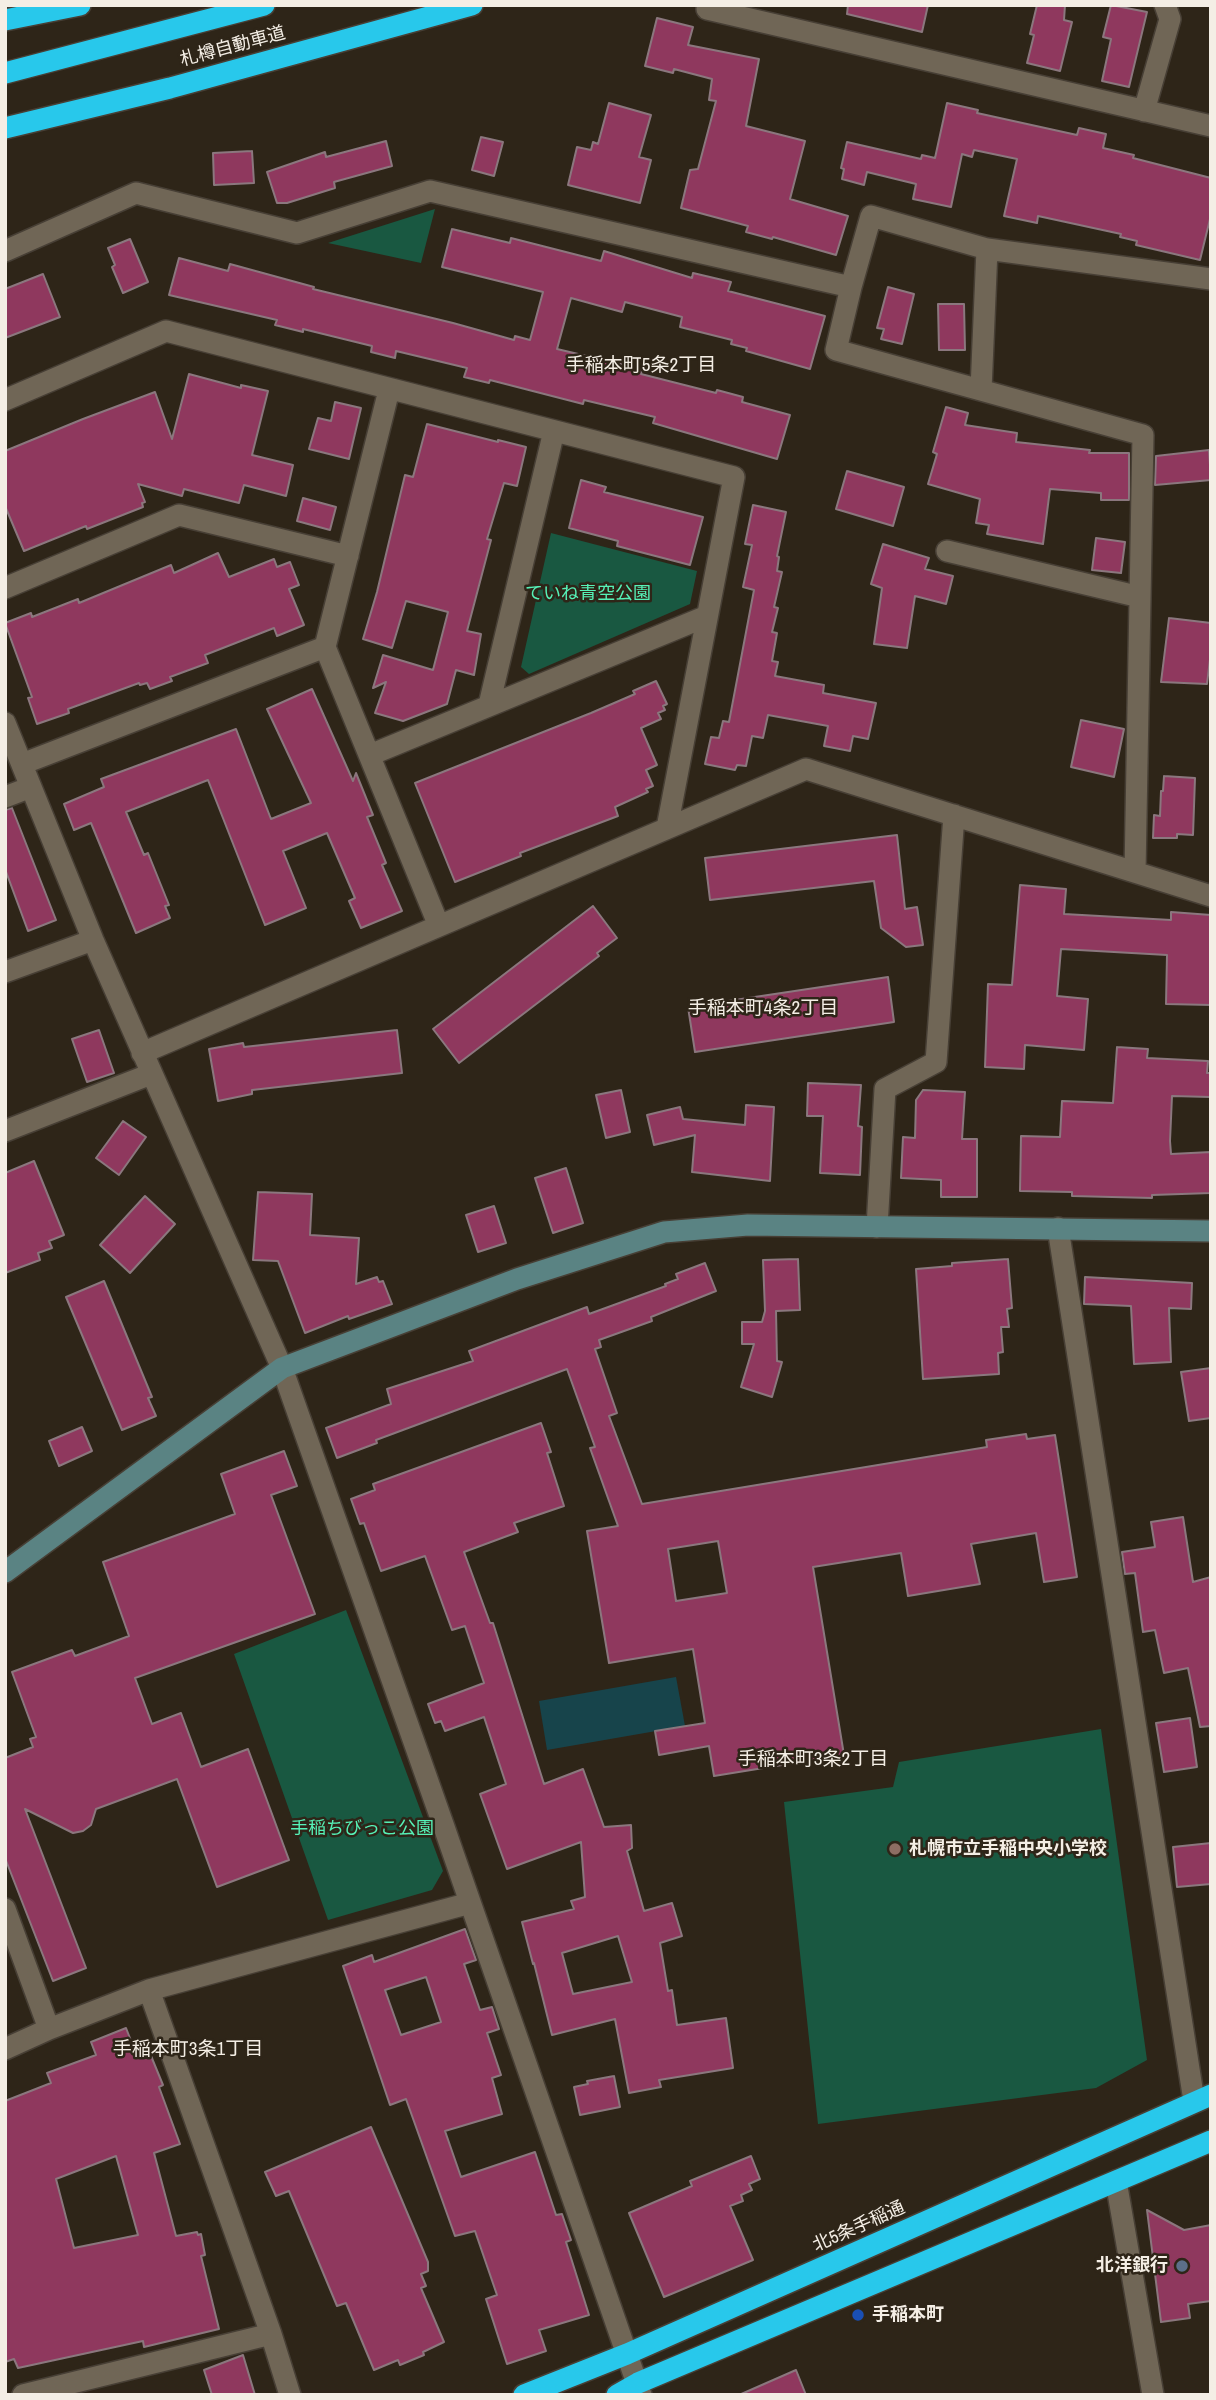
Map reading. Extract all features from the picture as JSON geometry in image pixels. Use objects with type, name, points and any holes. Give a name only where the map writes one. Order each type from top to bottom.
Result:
[{"type":"highway","points":[[5,20],[80,5]]},
{"type":"highway","name":"札樽自動車道","points":[[5,74],[264,5]]},
{"type":"highway","name":"札樽自動車道","points":[[5,128],[170,88],[472,5]]},
{"type":"highway","name":"北5条手稲通","points":[[524,2395],[627,2354],[1202,2098]]},
{"type":"highway","points":[[617,2395],[640,2389],[1211,2141]]},
{"type":"street","points":[[1144,111],[1170,19],[1166,5]]},
{"type":"street","points":[[707,9],[1211,126]]},
{"type":"street","points":[[5,251],[136,193],[297,233],[430,191],[851,287]]},
{"type":"street","points":[[1135,872],[1143,435],[836,350],[871,216],[987,249],[1211,279]]},
{"type":"street","points":[[981,390],[987,249]]},
{"type":"street","points":[[5,400],[166,331],[734,477],[667,828]]},
{"type":"street","points":[[389,390],[326,647],[439,926]]},
{"type":"street","points":[[489,705],[554,431]]},
{"type":"street","points":[[5,588],[179,515],[348,556]]},
{"type":"street","points":[[947,551],[1140,597]]},
{"type":"street","points":[[370,755],[707,616]]},
{"type":"street","points":[[22,764],[326,647]]},
{"type":"street","points":[[5,723],[93,940],[282,1368],[640,2389]]},
{"type":"street","points":[[142,1053],[806,769],[1211,896]]},
{"type":"street","points":[[5,797],[31,787]]},
{"type":"street","points":[[877,1227],[885,1088],[936,1062],[954,815]]},
{"type":"street","points":[[5,972],[93,940]]},
{"type":"street","points":[[5,1131],[151,1074]]},
{"type":"street","points":[[5,1572],[282,1368],[517,1279],[664,1232],[748,1225],[1211,1231]]},
{"type":"street","points":[[1058,1228],[1202,2098]]},
{"type":"street","points":[[5,2049],[149,1990],[470,1903]]},
{"type":"street","points":[[5,1909],[49,2029]]},
{"type":"street","points":[[149,1990],[271,2334],[290,2395]]},
{"type":"street","points":[[1116,2181],[1153,2395]]},
{"type":"street","points":[[23,2395],[271,2334]]},
{"type":"green space","points":[[435,209],[421,263],[328,243]]},
{"type":"green space","name":"ていね青空公園","points":[[551,533],[697,571],[690,604],[529,674],[521,667]]},
{"type":"green space","name":"手稲ちびっこ公園","points":[[346,1610],[443,1871],[432,1890],[328,1920],[234,1654]]},
{"type":"green space","points":[[1101,1729],[1147,2060],[1096,2088],[818,2124],[784,1802],[893,1787],[899,1762]]},
{"type":"water","points":[[676,1677],[685,1726],[547,1750],[539,1701]]},
{"type":"building","points":[[848,5],[928,5],[922,32],[847,14]]},
{"type":"building","points":[[1037,5],[1065,5],[1064,20],[1072,22],[1060,71],[1027,63],[1034,35],[1030,34]]},
{"type":"building","points":[[1111,5],[1147,12],[1129,87],[1102,81],[1111,39],[1103,37]]},
{"type":"building","points":[[657,18],[693,27],[688,45],[759,59],[746,126],[805,141],[790,199],[848,216],[836,255],[746,232],[748,226],[681,208],[690,170],[698,169],[716,101],[709,100],[712,79],[674,69],[673,73],[645,66]]},
{"type":"building","points":[[609,103],[651,115],[639,157],[651,160],[640,203],[568,185],[577,147],[591,150],[593,142],[598,144]]},
{"type":"building","points":[[947,103],[978,110],[977,113],[1077,135],[1079,128],[1106,134],[1103,148],[1211,178],[1211,215],[1200,260],[1136,245],[1137,241],[1120,237],[1121,234],[1038,216],[1037,223],[1004,216],[1017,159],[974,150],[972,157],[962,154],[951,207],[913,199],[916,184],[867,172],[864,185],[842,179],[844,169],[841,168],[847,142],[921,159],[922,155],[935,158]]},
{"type":"building","points":[[481,137],[503,142],[494,176],[472,170]]},
{"type":"building","points":[[386,141],[392,166],[334,182],[335,188],[287,203],[277,203],[267,172],[325,152],[326,157]]},
{"type":"building","points":[[252,151],[254,183],[214,185],[213,153]]},
{"type":"building","points":[[452,229],[510,243],[511,238],[601,261],[604,251],[692,278],[693,273],[731,282],[728,291],[825,316],[810,369],[746,351],[747,348],[731,344],[732,340],[680,327],[682,317],[625,302],[622,312],[571,298],[557,349],[642,369],[641,374],[743,397],[742,402],[790,415],[777,459],[653,423],[655,417],[584,400],[583,404],[490,380],[489,383],[464,377],[467,368],[396,351],[395,358],[371,352],[372,346],[275,325],[277,320],[169,295],[179,258],[228,271],[230,264],[314,287],[313,289],[514,340],[515,336],[530,340],[543,292],[442,267]]},
{"type":"building","points":[[130,239],[148,282],[123,293],[112,267],[115,265],[108,248]]},
{"type":"building","points":[[43,274],[60,317],[5,338],[5,289]]},
{"type":"building","points":[[888,287],[914,294],[902,344],[881,339],[884,329],[877,328]]},
{"type":"building","points":[[938,304],[964,304],[965,350],[939,350]]},
{"type":"building","points":[[189,374],[241,388],[241,385],[268,391],[252,455],[293,465],[286,496],[244,485],[239,503],[184,489],[182,496],[138,484],[145,502],[142,503],[143,507],[24,551],[5,506],[5,451],[155,392],[172,439]]},
{"type":"building","points":[[335,402],[361,408],[349,459],[309,449],[318,418],[331,421]]},
{"type":"building","points":[[946,407],[968,413],[965,425],[1017,433],[1016,442],[1090,450],[1089,453],[1129,453],[1129,500],[1101,500],[1101,493],[1050,489],[1043,544],[987,534],[989,525],[976,523],[980,499],[928,484],[937,454],[933,452]]},
{"type":"building","points":[[427,424],[526,447],[517,486],[504,483],[487,539],[491,540],[467,631],[481,634],[474,675],[456,670],[447,704],[403,721],[375,713],[386,682],[373,688],[383,655],[433,670],[448,612],[406,601],[392,648],[363,639],[405,475],[413,477]]},
{"type":"building","points":[[1209,450],[1211,480],[1155,485],[1156,456]]},
{"type":"building","points":[[847,471],[904,487],[893,526],[836,509]]},
{"type":"building","points":[[581,480],[606,487],[604,492],[703,517],[690,565],[617,546],[618,541],[569,528]]},
{"type":"building","points":[[303,498],[336,507],[330,530],[297,521]]},
{"type":"building","points":[[753,505],[786,512],[777,556],[777,571],[782,572],[774,607],[778,608],[772,632],[777,633],[772,661],[778,662],[775,676],[824,685],[823,693],[876,703],[868,739],[853,736],[850,751],[824,746],[828,726],[768,715],[763,738],[752,736],[746,766],[737,765],[735,770],[705,764],[711,737],[719,738],[723,721],[729,722],[754,590],[743,587],[752,545],[745,544]]},
{"type":"building","points":[[1096,538],[1125,542],[1121,573],[1092,570]]},
{"type":"building","points":[[883,544],[929,558],[925,569],[953,576],[946,604],[915,596],[907,648],[874,644],[882,588],[871,584]]},
{"type":"building","points":[[218,553],[229,577],[274,559],[277,567],[290,562],[299,585],[289,589],[304,625],[277,636],[274,628],[205,655],[208,663],[170,677],[172,681],[150,689],[147,683],[139,683],[68,709],[69,713],[37,724],[28,698],[32,697],[5,623],[31,613],[32,617],[78,599],[79,603],[171,565],[174,573]]},
{"type":"building","points":[[1169,618],[1211,623],[1207,684],[1161,682]]},
{"type":"building","points":[[656,681],[667,704],[663,706],[665,710],[658,713],[661,719],[641,728],[657,765],[646,770],[653,786],[646,789],[648,792],[615,807],[618,816],[520,853],[521,856],[455,882],[415,783],[591,713],[635,694],[633,691]]},
{"type":"building","points":[[312,689],[353,781],[356,773],[373,815],[367,817],[386,863],[382,865],[402,911],[361,928],[349,901],[355,898],[327,833],[283,851],[306,908],[265,925],[208,780],[126,812],[144,855],[148,853],[169,905],[165,906],[170,918],[136,933],[91,823],[74,830],[64,804],[104,787],[101,779],[236,729],[271,819],[311,803],[267,709]]},
{"type":"building","points":[[1081,720],[1124,729],[1114,777],[1071,767]]},
{"type":"building","points":[[1164,776],[1195,778],[1193,835],[1177,834],[1177,838],[1153,838],[1154,815],[1160,816]]},
{"type":"building","points":[[12,808],[56,920],[28,931],[5,869],[5,810]]},
{"type":"building","points":[[897,835],[905,909],[917,907],[923,945],[906,947],[881,928],[874,881],[710,900],[705,858]]},
{"type":"building","points":[[1020,885],[1066,889],[1064,914],[1171,920],[1171,912],[1211,915],[1211,1005],[1166,1004],[1167,955],[1061,949],[1057,996],[1088,999],[1084,1050],[1025,1045],[1024,1069],[985,1067],[988,984],[1012,985]]},
{"type":"building","points":[[593,906],[617,938],[597,953],[599,956],[459,1063],[433,1029]]},
{"type":"building","points":[[888,977],[894,1022],[695,1052],[688,1007]]},
{"type":"building","points":[[99,1030],[114,1073],[87,1082],[72,1039]]},
{"type":"building","points":[[397,1030],[402,1073],[252,1090],[252,1094],[218,1101],[209,1049],[243,1043],[244,1047]]},
{"type":"building","points":[[1117,1047],[1148,1049],[1147,1058],[1208,1061],[1207,1073],[1211,1073],[1210,1097],[1172,1096],[1170,1141],[1171,1154],[1211,1152],[1211,1193],[1152,1195],[1152,1198],[1072,1196],[1072,1192],[1020,1191],[1021,1136],[1060,1137],[1062,1101],[1113,1103]]},
{"type":"building","points":[[808,1083],[861,1085],[858,1126],[862,1127],[860,1175],[820,1173],[823,1116],[807,1116]]},
{"type":"building","points":[[621,1090],[630,1132],[606,1138],[596,1095]]},
{"type":"building","points":[[923,1090],[965,1092],[962,1139],[977,1139],[977,1197],[941,1197],[941,1180],[901,1178],[903,1137],[915,1138],[916,1100]]},
{"type":"building","points":[[746,1105],[774,1107],[770,1181],[692,1172],[695,1135],[654,1145],[647,1115],[680,1107],[683,1119],[745,1125]]},
{"type":"building","points":[[123,1121],[146,1137],[119,1175],[96,1158]]},
{"type":"building","points":[[34,1161],[64,1235],[49,1241],[52,1248],[38,1253],[40,1260],[5,1273],[5,1173]]},
{"type":"building","points":[[566,1168],[583,1223],[553,1233],[535,1178]]},
{"type":"building","points":[[258,1192],[312,1194],[310,1235],[359,1238],[356,1284],[377,1277],[379,1282],[383,1281],[392,1304],[349,1319],[348,1316],[305,1333],[278,1261],[253,1260]]},
{"type":"building","points":[[145,1196],[175,1224],[130,1273],[100,1245]]},
{"type":"building","points":[[494,1206],[506,1243],[478,1252],[466,1215]]},
{"type":"building","points":[[798,1259],[800,1310],[776,1311],[777,1361],[782,1362],[772,1397],[741,1387],[754,1344],[742,1344],[742,1322],[762,1322],[765,1311],[763,1260]]},
{"type":"building","points":[[1008,1259],[1012,1308],[1007,1309],[1009,1327],[1001,1327],[1003,1352],[998,1353],[999,1374],[923,1379],[916,1269]]},
{"type":"building","points":[[705,1263],[716,1291],[651,1317],[652,1321],[599,1340],[601,1347],[595,1349],[617,1413],[609,1416],[642,1504],[987,1447],[986,1440],[1026,1434],[1027,1439],[1055,1435],[1077,1577],[1044,1582],[1036,1533],[971,1544],[980,1584],[908,1596],[901,1553],[813,1567],[844,1755],[714,1776],[709,1746],[659,1755],[655,1731],[705,1723],[693,1649],[609,1663],[587,1531],[618,1526],[590,1448],[595,1447],[567,1369],[376,1440],[377,1443],[337,1458],[326,1428],[391,1404],[387,1389],[473,1361],[469,1351],[587,1307],[589,1314],[666,1286],[665,1284],[678,1279],[676,1274]],"holes":[[[718,1541],[727,1593],[676,1601],[668,1549]]]},
{"type":"building","points":[[1085,1277],[1192,1283],[1191,1309],[1169,1308],[1171,1362],[1134,1364],[1131,1306],[1084,1304]]},
{"type":"building","points":[[104,1281],[152,1397],[148,1398],[156,1416],[122,1430],[66,1297]]},
{"type":"building","points":[[1211,1368],[1211,1418],[1189,1421],[1181,1372]]},
{"type":"building","points":[[541,1423],[551,1452],[547,1453],[564,1506],[514,1523],[518,1532],[464,1552],[490,1623],[493,1623],[544,1784],[583,1769],[604,1827],[631,1825],[632,1848],[627,1851],[644,1911],[672,1903],[682,1936],[660,1943],[668,1991],[672,1990],[677,2025],[726,2018],[733,2068],[659,2080],[661,2087],[629,2093],[615,2019],[552,2035],[522,1922],[574,1909],[571,1901],[585,1897],[581,1842],[507,1869],[480,1794],[506,1784],[484,1717],[445,1731],[441,1721],[435,1723],[428,1704],[484,1683],[465,1626],[452,1630],[425,1556],[381,1571],[364,1523],[360,1524],[351,1499],[375,1490],[373,1484]],"holes":[[[618,1936],[632,1982],[573,1994],[562,1953]]]},
{"type":"building","points":[[82,1427],[92,1451],[59,1466],[49,1441]]},
{"type":"building","points":[[284,1451],[297,1486],[271,1495],[315,1614],[135,1678],[152,1724],[181,1713],[201,1767],[248,1749],[289,1860],[217,1887],[177,1779],[96,1809],[91,1825],[83,1831],[73,1833],[25,1809],[86,1968],[53,1981],[5,1858],[5,1758],[33,1747],[30,1739],[36,1737],[12,1672],[72,1650],[75,1656],[129,1636],[103,1562],[235,1514],[221,1474]]},
{"type":"building","points":[[1183,1517],[1193,1582],[1211,1577],[1211,1726],[1200,1727],[1188,1668],[1164,1673],[1155,1630],[1143,1632],[1135,1573],[1125,1574],[1122,1552],[1155,1547],[1151,1522]]},
{"type":"building","points":[[1190,1718],[1197,1767],[1164,1772],[1156,1723]]},
{"type":"building","points":[[1211,1843],[1211,1884],[1177,1887],[1173,1847]]},
{"type":"building","points":[[465,1929],[476,1960],[464,1964],[480,2010],[492,2007],[499,2029],[487,2033],[501,2075],[492,2078],[502,2114],[445,2131],[461,2177],[535,2152],[556,2215],[562,2214],[571,2240],[566,2242],[589,2315],[539,2330],[546,2351],[507,2364],[486,2299],[497,2295],[475,2231],[455,2236],[406,2099],[390,2105],[343,1966],[372,1955],[374,1962]],"holes":[[[426,1977],[441,2022],[401,2035],[385,1990]]]},
{"type":"building","points":[[126,2028],[137,2056],[149,2051],[163,2085],[159,2087],[180,2144],[154,2153],[176,2236],[197,2232],[198,2235],[201,2234],[205,2255],[201,2256],[219,2329],[144,2347],[143,2341],[18,2368],[14,2359],[5,2362],[5,2101],[51,2083],[47,2073],[96,2055],[91,2042]],"holes":[[[116,2156],[138,2235],[74,2248],[56,2179]]]},
{"type":"building","points":[[614,2076],[620,2107],[580,2115],[574,2087],[588,2084],[587,2081]]},
{"type":"building","points":[[371,2127],[428,2262],[428,2271],[421,2274],[426,2286],[421,2288],[444,2342],[423,2352],[424,2355],[400,2365],[398,2360],[374,2370],[346,2303],[337,2306],[289,2191],[276,2196],[265,2172]]},
{"type":"building","points":[[751,2156],[760,2179],[749,2184],[752,2190],[741,2195],[743,2201],[730,2206],[753,2260],[664,2297],[629,2213],[692,2186],[690,2181]]},
{"type":"building","name":"北洋銀行","points":[[1147,2210],[1184,2230],[1211,2225],[1211,2301],[1188,2304],[1190,2318],[1161,2322]]},
{"type":"building","points":[[243,2355],[255,2395],[212,2395],[204,2370]]},
{"type":"building","points":[[796,2370],[806,2395],[739,2395]]},
{"type":"place","name":"札幌市立手稲中央小学校","points":[[895,1849]]},
{"type":"place","name":"北洋銀行","points":[[1182,2266]]},
{"type":"place","name":"手稲本町","points":[[858,2315]]},
{"type":"district","name":"手稲本町5条2丁目","points":[[641,366]]},
{"type":"district","name":"手稲本町4条2丁目","points":[[763,1009]]},
{"type":"district","name":"手稲本町3条2丁目","points":[[813,1760]]},
{"type":"district","name":"手稲本町3条1丁目","points":[[188,2050]]}]
